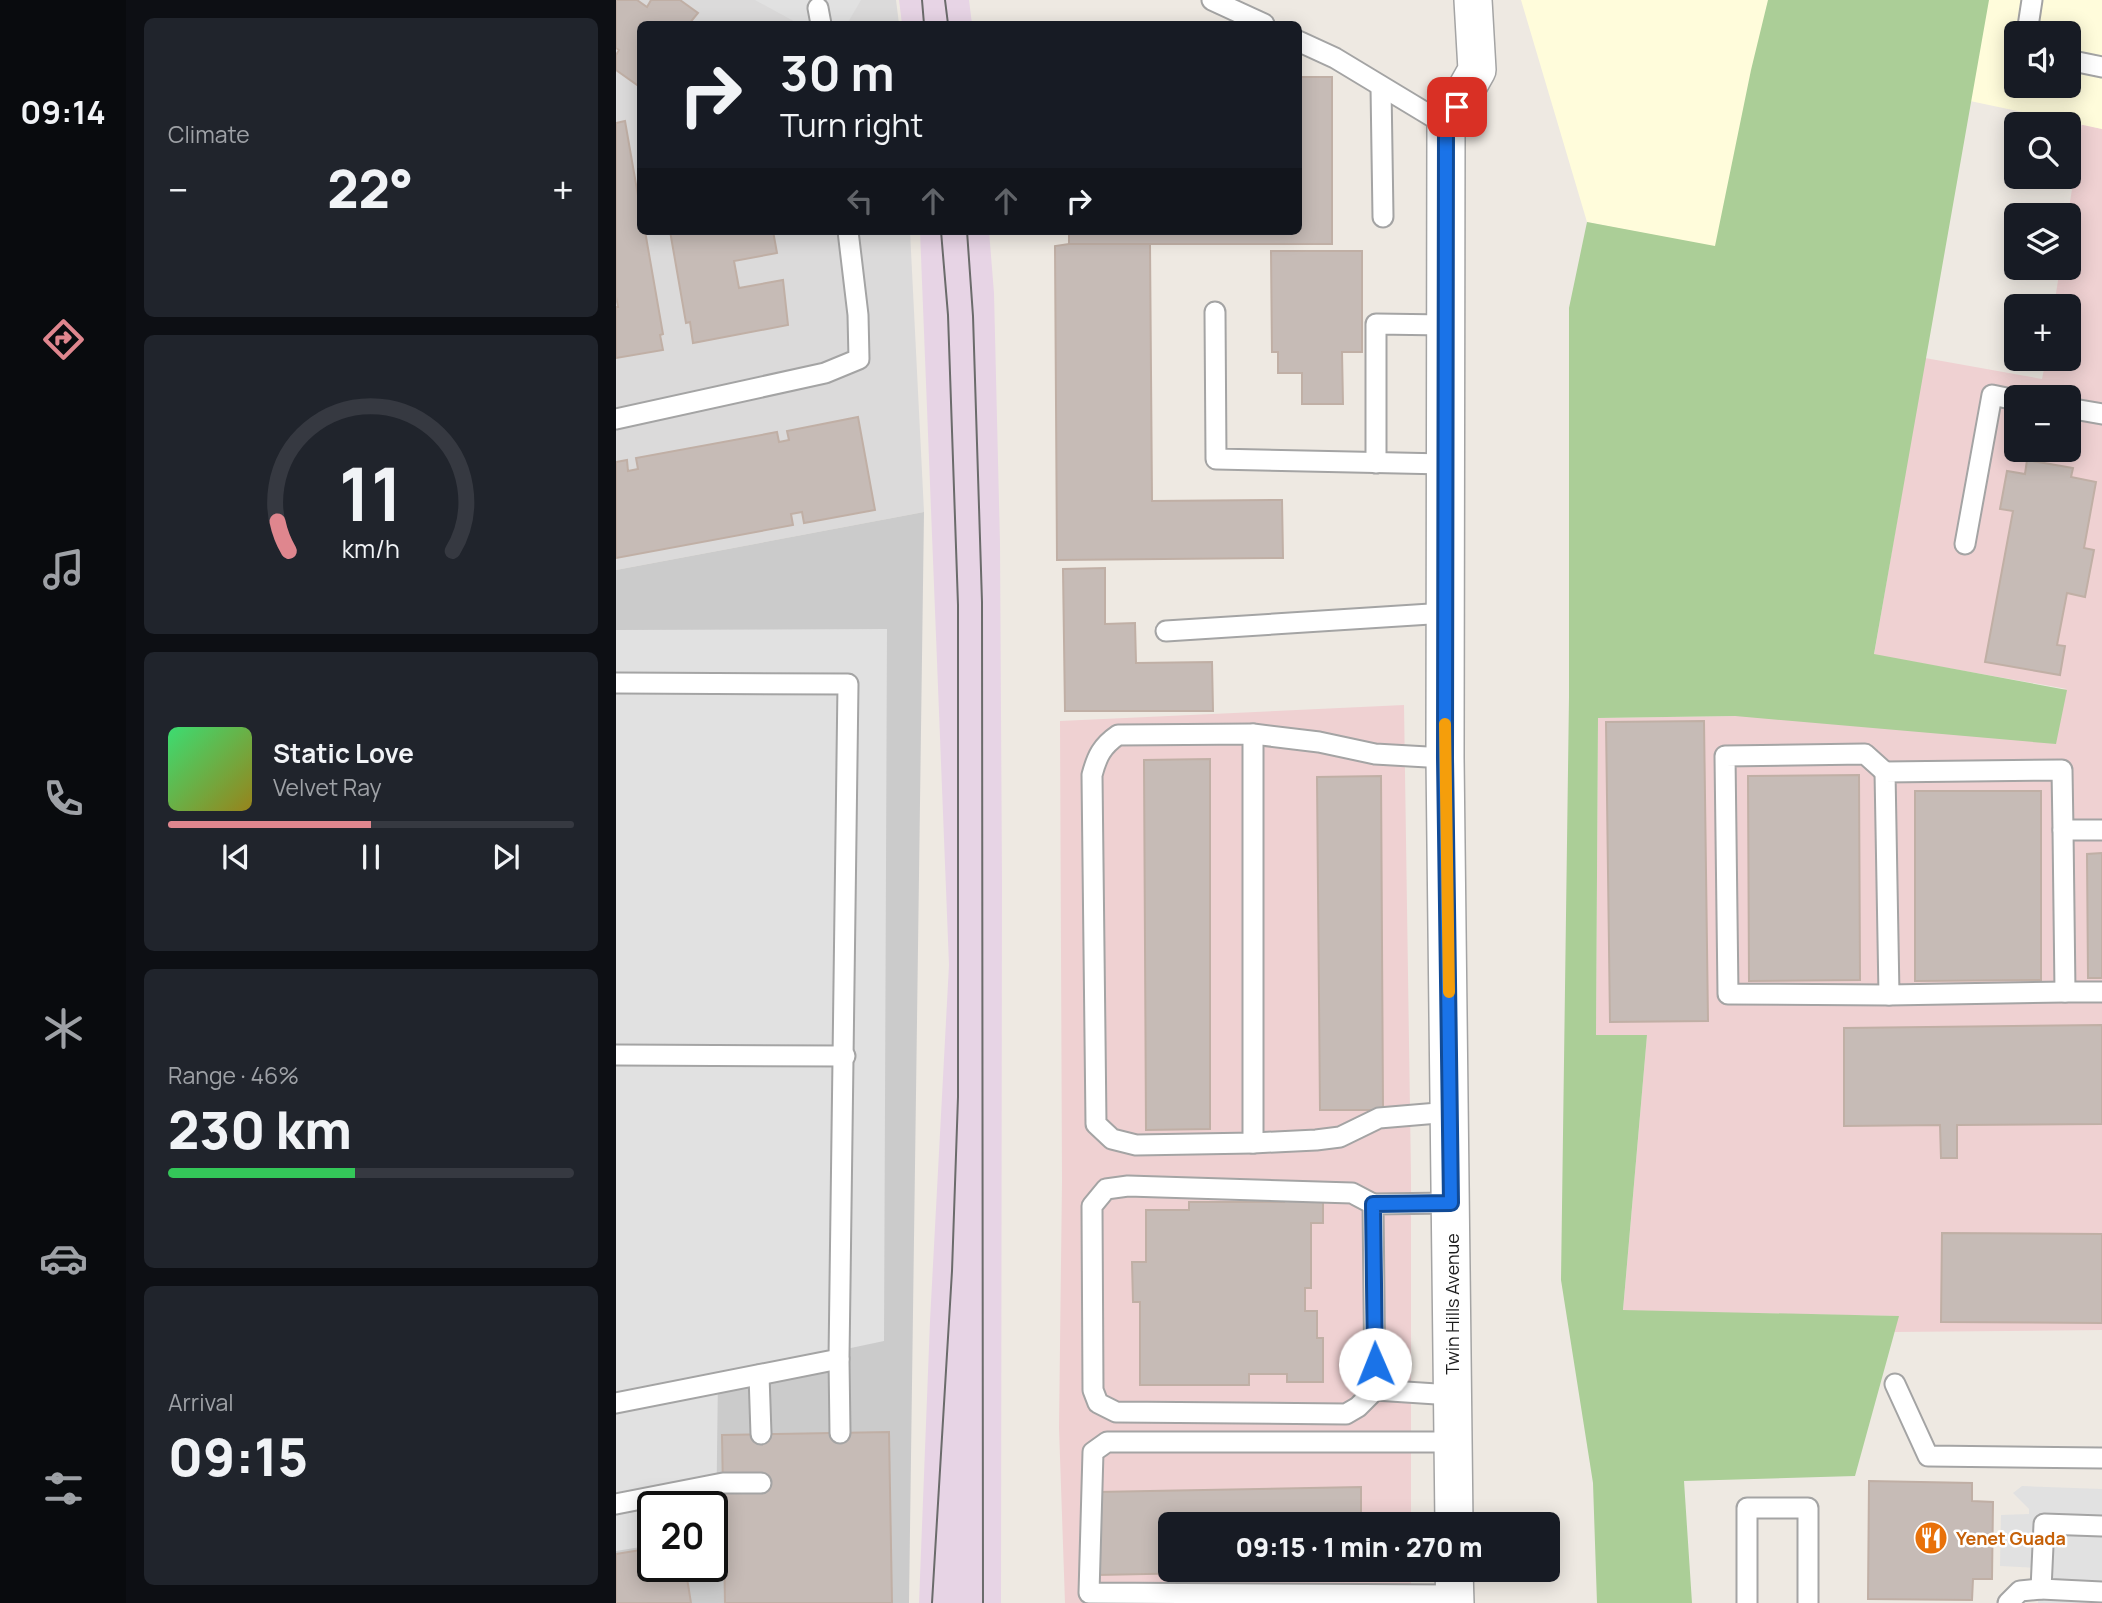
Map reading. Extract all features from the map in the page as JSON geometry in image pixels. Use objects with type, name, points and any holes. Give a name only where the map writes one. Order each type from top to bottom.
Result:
[{"type":"street","name":"Twin Hills Avenue","points":[[1454,1512],[1445,758],[1446,125],[1477,70],[1473,0]]},
{"type":"lane","points":[[1212,0],[1258,21]]},
{"type":"lane","points":[[2029,21],[2032,0]]},
{"type":"lane","points":[[1302,43],[1335,58],[1446,125]]},
{"type":"lane","points":[[2081,63],[2102,67]]},
{"type":"lane","points":[[1381,87],[1383,217]]},
{"type":"lane","points":[[616,419],[825,373],[859,359],[858,314],[848,235]]},
{"type":"lane","points":[[1214,312],[1216,459],[1445,464]]},
{"type":"lane","points":[[1376,463],[1376,324],[1446,325]]},
{"type":"lane","points":[[1965,544],[1992,395],[2004,398]]},
{"type":"lane","points":[[2081,410],[2102,414]]},
{"type":"lane","points":[[1166,631],[1446,612]]},
{"type":"lane","points":[[616,683],[848,684],[840,1433]]},
{"type":"lane","points":[[1445,758],[1375,754],[1319,742],[1254,734],[1118,735],[1104,744],[1091,775],[1096,1124],[1112,1139],[1136,1145],[1253,1143],[1340,1137],[1379,1118],[1450,1112]]},
{"type":"lane","points":[[1253,1143],[1254,734]]},
{"type":"lane","points":[[2065,992],[2062,770],[1885,772],[1865,754],[1724,756],[1728,994],[2102,992]]},
{"type":"lane","points":[[1885,772],[1889,995]]},
{"type":"lane","points":[[2063,830],[2102,830]]},
{"type":"lane","points":[[616,1055],[845,1056]]},
{"type":"lane","points":[[1373,1204],[1375,1390],[1358,1407],[1346,1414],[1116,1412],[1098,1403],[1093,1390],[1092,1206],[1106,1189],[1128,1186],[1352,1193],[1373,1204],[1451,1203]]},
{"type":"lane","points":[[616,1403],[839,1359]]},
{"type":"lane","points":[[759,1375],[761,1434]]},
{"type":"lane","points":[[1895,1384],[1928,1456],[2102,1458]]},
{"type":"lane","points":[[1375,1390],[1452,1395]]},
{"type":"lane","points":[[1453,1442],[1107,1443],[1093,1452],[1089,1593],[1455,1589]]},
{"type":"lane","points":[[616,1504],[723,1483],[761,1483]]},
{"type":"lane","points":[[1747,1603],[1747,1508],[1808,1507],[1808,1603]]},
{"type":"lane","points":[[2041,1590],[2044,1524],[2102,1526]]},
{"type":"lane","points":[[2008,1603],[2020,1591],[2102,1592]]},
{"type":"shaded area","points":[[616,0],[896,0],[899,21],[637,21],[637,235],[910,235],[924,512],[616,570]]},
{"type":"shaded area","points":[[755,0],[861,0],[849,21],[794,21]]},
{"type":"shaded area","points":[[899,0],[969,0],[972,21],[902,21]]},
{"type":"shaded area","points":[[1521,0],[2102,0],[2102,129],[2081,125],[2081,112],[2022,112],[1970,101],[1715,247],[1587,222]]},
{"type":"shaded area","points":[[2082,124],[2102,129],[2102,1330],[1894,1332],[1898,1316],[1623,1311],[1647,1035],[1596,1035],[1598,718],[1735,716],[2067,689],[1874,655],[1925,358],[2042,379],[2044,371],[2081,371],[2081,294],[2056,294],[2058,280],[2081,280],[2081,203],[2070,203],[2072,189],[2081,189]]},
{"type":"shaded area","points":[[920,235],[989,235],[994,293],[1000,544],[1001,1603],[919,1603],[930,1321],[949,965]]},
{"type":"shaded area","points":[[924,512],[909,1603],[616,1603],[616,570]]},
{"type":"shaded area","points":[[887,629],[884,1341],[718,1376],[717,1491],[637,1491],[637,1548],[616,1551],[616,630]]},
{"type":"shaded area","points":[[1404,705],[1411,1177],[1411,1512],[1158,1512],[1158,1582],[1411,1582],[1411,1603],[1065,1603],[1059,1428],[1062,1181],[1060,721]]},
{"type":"shaded area","points":[[2022,1486],[2102,1489],[2102,1603],[2038,1603],[2038,1568],[2000,1566],[2001,1515],[2029,1514],[2029,1509],[2013,1493]]},
{"type":"green space","points":[[1768,0],[1989,0],[1874,654],[2067,690],[2056,744],[1735,716],[1598,718],[1596,1035],[1647,1035],[1623,1310],[1899,1316],[1855,1476],[1684,1481],[1692,1603],[1597,1603],[1593,1483],[1561,1280],[1569,697],[1569,308],[1587,222],[1715,246]]},
{"type":"building","points":[[616,0],[637,0],[647,7],[651,0],[680,0],[698,13],[691,21],[637,21],[637,85],[616,70],[616,55],[619,50],[616,48]]},
{"type":"building","points":[[1302,77],[1332,77],[1332,244],[1069,244],[1069,235],[1302,235]]},
{"type":"building","points":[[625,121],[637,190],[637,235],[646,235],[663,334],[660,335],[663,350],[616,358],[618,307],[616,123]]},
{"type":"building","points":[[671,235],[774,235],[777,253],[734,261],[739,288],[783,280],[788,325],[693,343],[690,322],[686,323]]},
{"type":"building","points":[[1150,244],[1152,501],[1282,500],[1283,558],[1057,560],[1055,246]]},
{"type":"building","points":[[1271,251],[1362,251],[1362,352],[1342,352],[1343,404],[1302,404],[1302,373],[1278,373],[1278,352],[1272,352]]},
{"type":"building","points":[[858,417],[875,510],[804,523],[802,512],[791,514],[793,525],[616,558],[616,462],[627,460],[628,471],[638,469],[636,458],[777,432],[779,442],[789,440],[787,431]]},
{"type":"building","points":[[2027,462],[2038,462],[2073,468],[2071,477],[2096,482],[2084,548],[2094,550],[2085,597],[2067,593],[2057,645],[2065,646],[2060,675],[1985,662],[2013,511],[2000,509],[2007,471],[2025,474]]},
{"type":"building","points":[[1105,568],[1105,624],[1135,623],[1136,663],[1212,662],[1213,711],[1065,711],[1063,569]]},
{"type":"building","points":[[1704,721],[1708,1021],[1610,1022],[1606,722]]},
{"type":"building","points":[[1210,759],[1210,1129],[1146,1130],[1144,760]]},
{"type":"building","points":[[1859,775],[1860,980],[1749,981],[1748,776]]},
{"type":"building","points":[[1381,776],[1383,1110],[1320,1110],[1317,777]]},
{"type":"building","points":[[1915,791],[2041,791],[2041,980],[1915,981]]},
{"type":"building","points":[[2102,853],[2102,978],[2088,978],[2087,854]]},
{"type":"building","points":[[2102,1025],[2102,1124],[1957,1125],[1957,1158],[1941,1158],[1940,1125],[1844,1126],[1844,1028]]},
{"type":"building","points":[[1323,1196],[1323,1223],[1311,1223],[1311,1288],[1305,1288],[1305,1311],[1317,1311],[1317,1338],[1323,1338],[1323,1382],[1287,1382],[1287,1374],[1249,1374],[1249,1385],[1140,1385],[1140,1302],[1133,1302],[1132,1262],[1146,1262],[1146,1210],[1189,1210],[1189,1202],[1284,1202],[1284,1197]]},
{"type":"building","points":[[1942,1233],[2102,1234],[2102,1323],[1941,1322]]},
{"type":"building","points":[[889,1432],[892,1603],[725,1603],[725,1582],[728,1582],[728,1491],[723,1491],[722,1435]]},
{"type":"building","name":"Yenet Guada","points":[[1869,1481],[1972,1483],[1972,1501],[1993,1502],[1992,1579],[1973,1579],[1972,1600],[1868,1599]]},
{"type":"building","points":[[1361,1487],[1361,1512],[1158,1512],[1158,1574],[1097,1575],[1096,1492]]},
{"type":"building","points":[[637,1551],[637,1582],[688,1582],[691,1603],[616,1603],[616,1554]]},
{"type":"tram line","points":[[922,0],[924,21]]},
{"type":"tram line","points":[[945,0],[948,21]]},
{"type":"tram line","points":[[932,1603],[952,1271],[958,1097],[958,605],[948,315],[941,235]]},
{"type":"tram line","points":[[967,235],[973,316],[982,602],[983,1603]]},
{"type":"slow traffic","points":[[1445,724],[1449,992]]},
{"type":"place","name":"Yenet Guada","points":[[1931,1538]]},
{"type":"route","points":[[1375,1364],[1373,1204],[1451,1203],[1445,758],[1446,125],[1457,107]]}]
